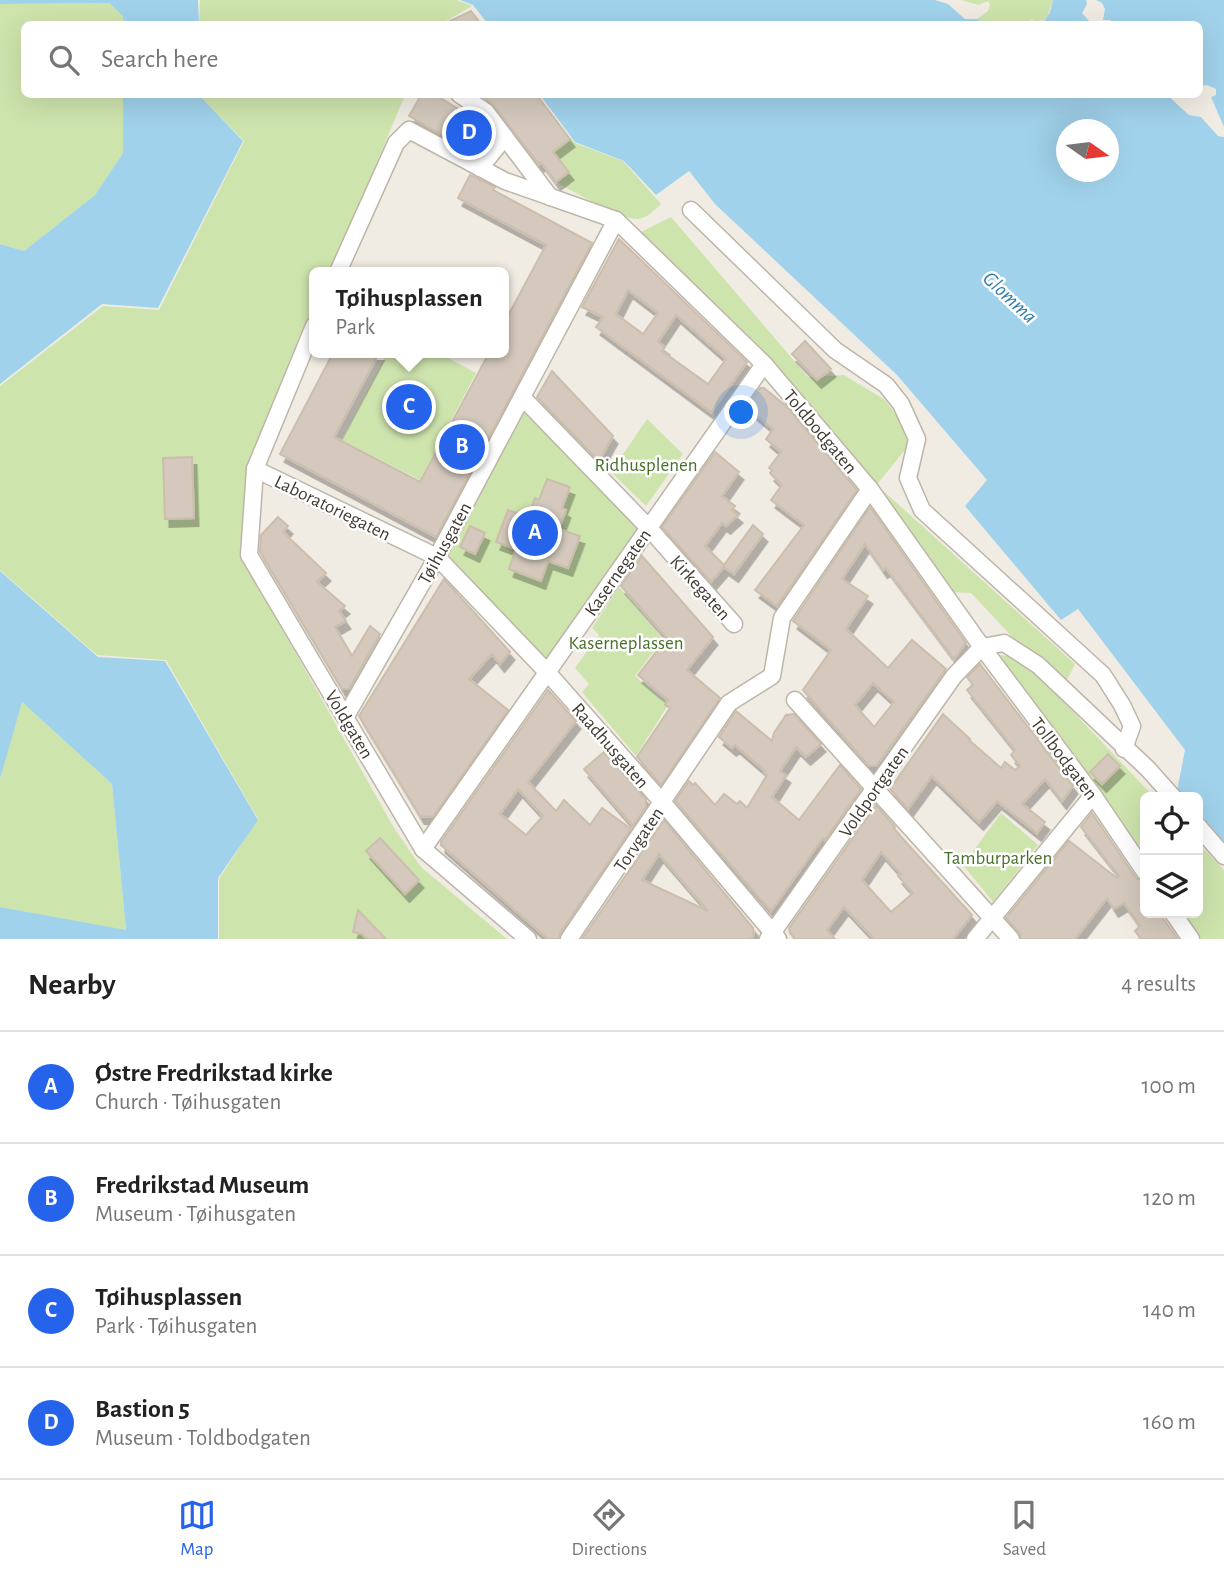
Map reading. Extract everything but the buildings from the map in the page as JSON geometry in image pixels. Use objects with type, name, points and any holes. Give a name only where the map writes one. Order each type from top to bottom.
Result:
[{"type":"street","points":[[465,98],[486,111],[550,197]]},
{"type":"street","name":"Toldbodgaten","points":[[340,267],[396,143],[409,131],[505,181],[616,220],[764,364],[870,489],[982,647]]},
{"type":"street","points":[[480,168],[505,137]]},
{"type":"street","points":[[691,210],[835,350],[886,385],[901,404],[917,439],[908,478],[922,510],[1103,675],[1132,726],[1128,751]]},
{"type":"street","name":"Tøihusgaten","points":[[346,716],[437,557],[616,220]]},
{"type":"street","name":"Laboratoriegaten","points":[[309,338],[255,469],[437,557]]},
{"type":"street","name":"Kasernegaten","points":[[423,849],[764,364]]},
{"type":"street","name":"Kirkegaten","points":[[523,398],[648,527],[734,624]]},
{"type":"street","name":"Voldgaten","points":[[255,469],[249,555],[423,849],[528,939]]},
{"type":"street","name":"Torvgaten","points":[[569,939],[729,703],[772,676],[782,618],[870,489]]},
{"type":"street","name":"Raadhusgaten","points":[[437,557],[547,672],[663,803],[773,937]]},
{"type":"street","points":[[982,647],[1004,643],[1038,665],[1168,792]]},
{"type":"street","name":"Voldportgaten","points":[[773,937],[954,676],[982,647]]},
{"type":"street","name":"Tollbodgaten","points":[[982,647],[1093,795],[1140,865]]},
{"type":"street","points":[[795,700],[1012,939]]},
{"type":"street","points":[[975,939],[1093,795]]},
{"type":"street","points":[[1203,832],[1224,856]]},
{"type":"street","points":[[1176,918],[1191,939]]},
{"type":"green space","points":[[200,0],[457,0],[472,6],[446,21],[199,21]]},
{"type":"green space","points":[[961,0],[1053,0],[1046,20],[1035,21],[981,21],[977,19],[988,11],[990,4],[988,1],[978,5]]},
{"type":"green space","points":[[109,3],[124,16],[124,21],[21,21],[21,98],[123,98],[123,153],[95,195],[24,251],[0,244],[0,4]]},
{"type":"green space","points":[[202,98],[404,98],[333,267],[309,267],[309,325],[252,466],[244,561],[394,828],[421,867],[507,939],[219,939],[219,879],[258,819],[166,660],[97,655],[0,570],[0,386],[103,306],[159,310],[244,141]]},
{"type":"green space","points":[[571,138],[575,143],[623,161],[661,204],[645,217],[630,218],[556,182],[569,171],[554,152]]},
{"type":"green space","points":[[671,217],[808,377],[844,375],[885,400],[914,439],[874,488],[769,361],[641,232]]},
{"type":"green space","points":[[384,358],[448,358],[476,373],[420,480],[342,440]]},
{"type":"green space","points":[[524,404],[643,528],[546,664],[440,558]]},
{"type":"green space","name":"Ridhusplenen","points":[[647,419],[683,454],[646,506],[611,472]]},
{"type":"green space","points":[[879,487],[1075,664],[1065,684],[1016,641],[971,593],[952,592],[876,491]]},
{"type":"green space","name":"Kaserneplassen","points":[[619,587],[663,639],[635,676],[668,705],[636,756],[582,692],[589,684],[575,668],[599,635],[592,628]]},
{"type":"green space","points":[[1000,655],[1023,659],[1149,792],[1140,792],[1140,858]]},
{"type":"green space","points":[[21,701],[112,784],[126,931],[0,907],[0,779]]},
{"type":"green space","name":"Tamburparken","points":[[1001,813],[1038,845],[993,902],[963,865]]},
{"type":"green space","points":[[1203,848],[1224,870],[1224,939],[1196,939],[1181,918],[1203,918]]},
{"type":"water","points":[[0,0],[198,0],[199,21],[124,21],[123,16],[109,3],[0,4]]},
{"type":"water","points":[[460,0],[935,0],[948,4],[965,19],[981,21],[486,21],[473,5]]},
{"type":"water","points":[[1053,0],[1086,0],[1087,4],[1082,13],[1089,21],[1045,21]]},
{"type":"water","points":[[1096,0],[1224,0],[1224,127],[1211,97],[1216,95],[1216,89],[1203,86],[1203,21],[1103,20],[1105,9],[1102,3]]},
{"type":"water","points":[[123,98],[202,98],[243,141],[158,308],[102,304],[0,384],[0,244],[24,251],[95,195],[123,153]]},
{"type":"water","name":"Glomma","points":[[542,98],[1170,98],[1189,115],[1201,117],[1218,136],[1224,137],[1224,846],[1203,821],[1203,792],[1177,791],[1185,750],[1078,609],[1061,620],[965,506],[987,480],[897,375],[715,204],[689,171],[656,195],[624,161],[575,142]]},
{"type":"water","points":[[0,571],[98,657],[165,661],[258,820],[218,878],[218,939],[0,939],[0,907],[126,930],[112,784],[22,702],[0,779]]},
{"type":"place","name":"Bastion 5","points":[[469,133]]},
{"type":"place","name":"Tøihusplassen","points":[[409,407]]},
{"type":"place","name":"Fredrikstad Museum","points":[[462,447]]},
{"type":"place","name":"Østre Fredrikstad kirke","points":[[535,533]]}]
